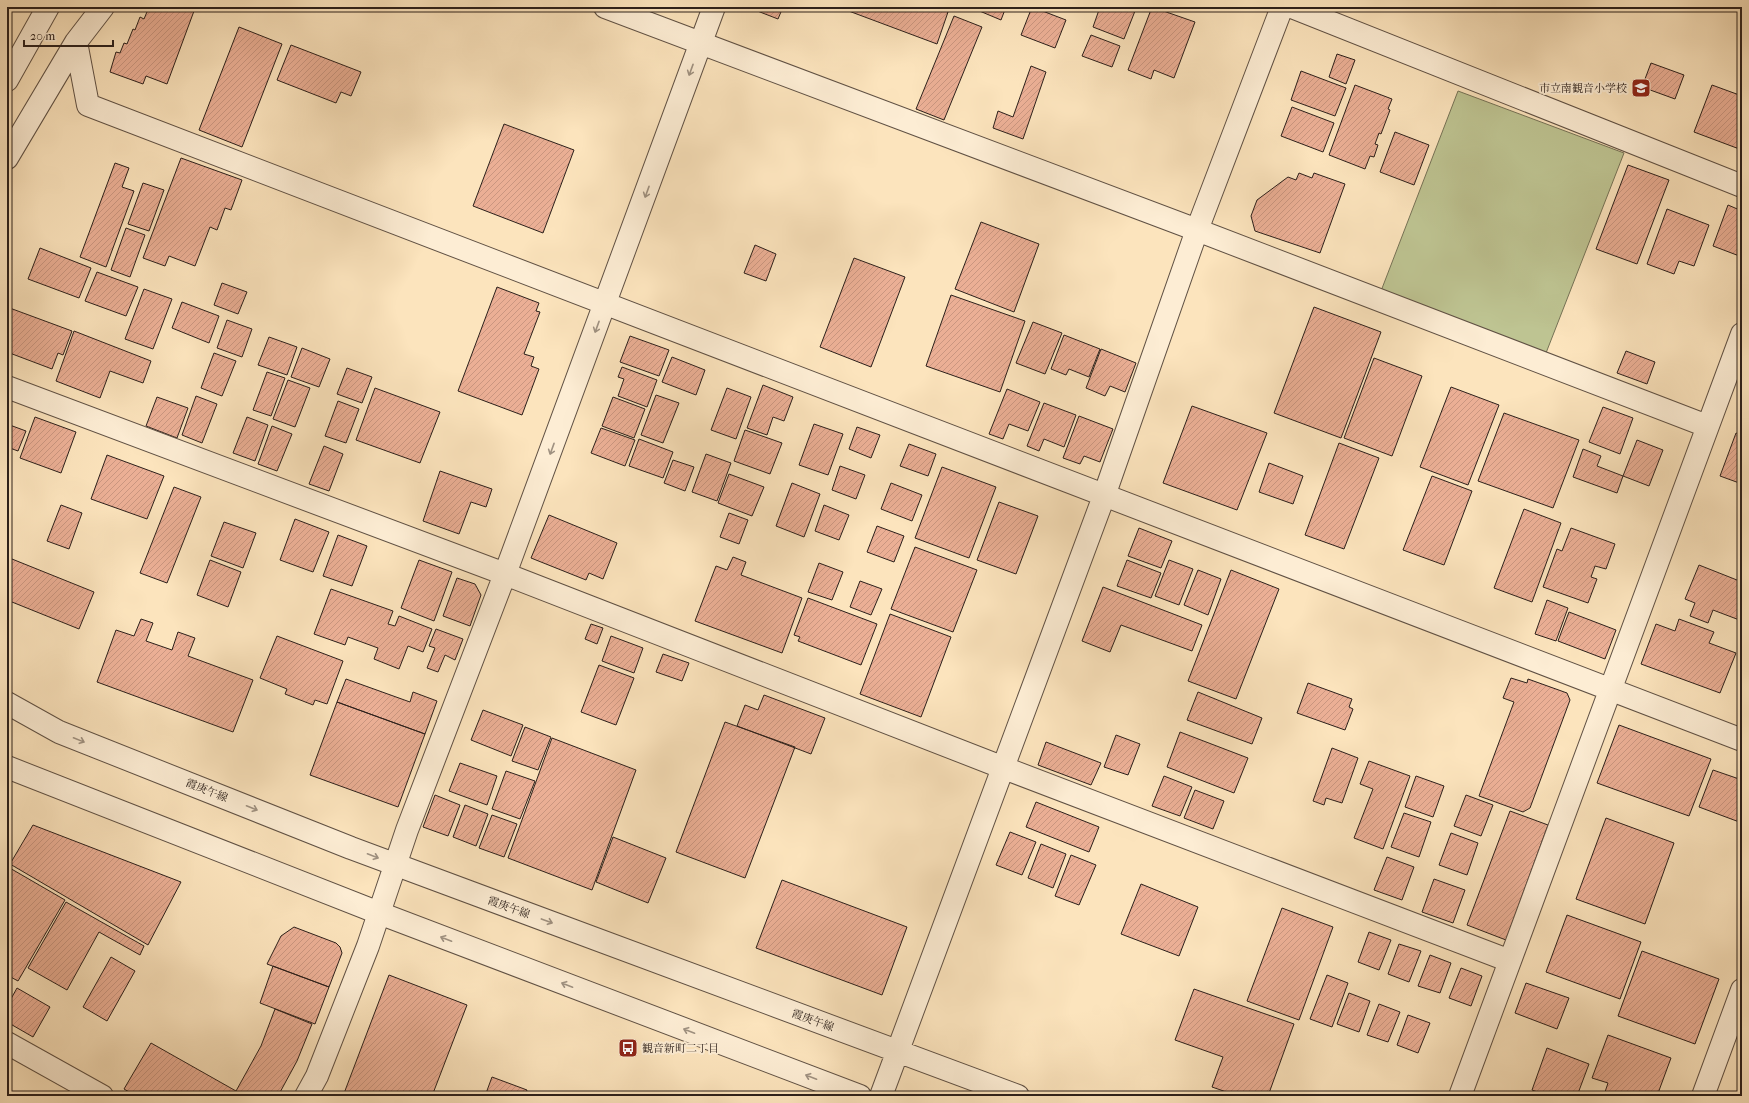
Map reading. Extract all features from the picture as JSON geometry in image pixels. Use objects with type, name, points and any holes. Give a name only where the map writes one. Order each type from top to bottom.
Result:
[{"type":"street","points":[[7,80],[48,7]]},
{"type":"street","points":[[7,158],[76,42],[103,7]]},
{"type":"street","points":[[604,7],[1197,230],[1707,426]]},
{"type":"street","points":[[306,1096],[317,1076],[379,913],[395,864],[505,574],[714,7]]},
{"type":"street","points":[[881,1096],[1104,496],[1197,230],[1282,7]]},
{"type":"street","points":[[1292,7],[1742,186]]},
{"type":"street","points":[[76,42],[88,105],[605,305],[1610,688],[1742,740]]},
{"type":"street","points":[[1460,1096],[1742,334]]},
{"type":"street","points":[[7,386],[505,574],[1004,768],[1510,961]]},
{"type":"street","name":"霞庚午線","points":[[7,703],[59,732],[395,864],[1018,1096]]},
{"type":"street","points":[[7,709],[59,732]]},
{"type":"street","points":[[7,767],[379,913],[860,1096]]},
{"type":"street","points":[[1703,1096],[1742,990]]},
{"type":"street","points":[[7,1043],[102,1096]]},
{"type":"green space","points":[[1458,91],[1624,153],[1546,353],[1381,291]]},
{"type":"building","points":[[149,7],[184,7],[194,11],[167,84],[146,76],[143,84],[110,72],[116,52],[120,53],[124,43],[127,44],[140,17],[144,19]]},
{"type":"building","points":[[747,7],[783,7],[778,19]]},
{"type":"building","points":[[838,7],[934,7],[948,12],[937,44]]},
{"type":"building","points":[[970,7],[1006,7],[1001,20]]},
{"type":"building","points":[[1032,7],[1066,20],[1055,48],[1021,35]]},
{"type":"building","points":[[1100,7],[1126,7],[1135,11],[1124,39],[1093,27]]},
{"type":"building","points":[[1152,7],[1195,22],[1174,78],[1154,70],[1151,79],[1128,70]]},
{"type":"building","points":[[954,16],[982,27],[944,120],[916,109]]},
{"type":"building","points":[[239,27],[282,44],[242,147],[199,130]]},
{"type":"building","points":[[1091,35],[1120,46],[1112,67],[1082,56]]},
{"type":"building","points":[[291,45],[361,72],[351,96],[341,92],[336,103],[277,80]]},
{"type":"building","points":[[1337,54],[1355,60],[1346,84],[1329,77]]},
{"type":"building","points":[[1651,63],[1684,75],[1675,99],[1642,87]]},
{"type":"building","points":[[1031,66],[1046,72],[1023,139],[993,128],[998,111],[1013,117]]},
{"type":"building","points":[[1301,71],[1346,88],[1335,116],[1291,100]]},
{"type":"building","points":[[1355,85],[1392,99],[1388,109],[1390,110],[1381,134],[1379,133],[1375,144],[1378,145],[1374,157],[1370,156],[1365,169],[1329,155]]},
{"type":"building","points":[[1712,85],[1742,96],[1742,150],[1694,132]]},
{"type":"building","points":[[1292,107],[1334,123],[1323,152],[1281,136]]},
{"type":"building","points":[[504,124],[574,150],[543,233],[473,206]]},
{"type":"building","points":[[1395,132],[1429,145],[1414,185],[1380,172]]},
{"type":"building","points":[[181,158],[242,180],[231,210],[225,208],[217,230],[210,227],[195,266],[169,256],[165,266],[143,258]]},
{"type":"building","points":[[115,163],[129,168],[122,187],[134,191],[106,267],[80,257]]},
{"type":"building","points":[[1628,165],[1669,180],[1637,264],[1596,249]]},
{"type":"building","points":[[1299,173],[1312,178],[1314,173],[1345,184],[1320,253],[1255,231],[1251,216],[1257,200],[1288,177],[1296,180]]},
{"type":"building","points":[[143,183],[164,190],[149,231],[128,224]]},
{"type":"building","points":[[1728,205],[1742,211],[1742,257],[1713,246]]},
{"type":"building","points":[[1667,209],[1709,225],[1694,266],[1679,261],[1674,274],[1647,264]]},
{"type":"building","points":[[981,222],[1039,244],[1014,312],[955,289]]},
{"type":"building","points":[[126,228],[145,235],[130,277],[111,270]]},
{"type":"building","points":[[755,245],[776,254],[766,281],[744,273]]},
{"type":"building","points":[[40,248],[91,268],[79,298],[28,279]]},
{"type":"building","points":[[854,258],[905,277],[871,367],[820,347]]},
{"type":"building","points":[[97,272],[138,287],[126,316],[85,301]]},
{"type":"building","points":[[222,283],[247,292],[238,314],[214,305]]},
{"type":"building","points":[[497,287],[539,303],[536,311],[540,312],[524,354],[534,357],[531,366],[539,369],[522,415],[458,391]]},
{"type":"building","points":[[144,289],[172,299],[153,349],[125,339]]},
{"type":"building","points":[[951,295],[1025,321],[1000,392],[926,366]]},
{"type":"building","points":[[182,302],[219,316],[209,343],[172,328]]},
{"type":"building","points":[[7,307],[72,331],[63,355],[58,353],[52,369],[7,352]]},
{"type":"building","points":[[1314,307],[1381,332],[1341,438],[1274,413]]},
{"type":"building","points":[[227,320],[252,329],[242,357],[217,348]]},
{"type":"building","points":[[1033,322],[1062,333],[1045,374],[1016,363]]},
{"type":"building","points":[[74,331],[151,361],[143,383],[110,371],[100,398],[56,381]]},
{"type":"building","points":[[1064,335],[1100,349],[1089,377],[1069,369],[1066,375],[1051,369]]},
{"type":"building","points":[[630,336],[669,350],[659,376],[620,362]]},
{"type":"building","points":[[269,337],[297,347],[287,375],[258,365]]},
{"type":"building","points":[[302,348],[330,359],[319,387],[291,377]]},
{"type":"building","points":[[1101,349],[1136,363],[1125,392],[1110,386],[1105,396],[1086,388]]},
{"type":"building","points":[[1626,351],[1655,362],[1647,384],[1617,373]]},
{"type":"building","points":[[214,353],[236,361],[222,396],[201,388]]},
{"type":"building","points":[[672,357],[705,370],[696,395],[662,382]]},
{"type":"building","points":[[1374,358],[1422,376],[1392,456],[1344,438]]},
{"type":"building","points":[[622,367],[657,380],[647,407],[618,396],[624,379],[618,377]]},
{"type":"building","points":[[347,368],[372,377],[362,403],[337,394]]},
{"type":"building","points":[[267,372],[285,378],[271,416],[253,410]]},
{"type":"building","points":[[288,380],[310,388],[295,427],[273,419]]},
{"type":"building","points":[[763,385],[793,397],[784,421],[773,417],[767,435],[747,428]]},
{"type":"building","points":[[1451,387],[1499,405],[1468,485],[1420,467]]},
{"type":"building","points":[[375,388],[440,412],[420,463],[356,440]]},
{"type":"building","points":[[727,388],[751,397],[736,439],[711,430]]},
{"type":"building","points":[[1007,389],[1040,402],[1028,431],[1009,424],[1003,439],[989,434]]},
{"type":"building","points":[[656,395],[679,403],[663,443],[641,435]]},
{"type":"building","points":[[196,396],[217,404],[202,443],[182,435]]},
{"type":"building","points":[[157,397],[188,408],[177,438],[146,426]]},
{"type":"building","points":[[613,397],[645,409],[634,438],[602,426]]},
{"type":"building","points":[[338,401],[359,409],[346,443],[325,436]]},
{"type":"building","points":[[1044,403],[1076,415],[1064,447],[1044,439],[1039,451],[1027,446]]},
{"type":"building","points":[[1192,406],[1267,433],[1237,510],[1163,483]]},
{"type":"building","points":[[1603,407],[1633,418],[1620,454],[1589,442]]},
{"type":"building","points":[[1504,413],[1579,440],[1553,508],[1478,481]]},
{"type":"building","points":[[1079,416],[1113,429],[1100,462],[1084,456],[1080,464],[1063,458]]},
{"type":"building","points":[[35,417],[76,432],[61,473],[20,458]]},
{"type":"building","points":[[247,417],[268,425],[255,461],[233,453]]},
{"type":"building","points":[[7,424],[26,431],[18,451],[7,447]]},
{"type":"building","points":[[814,424],[843,434],[828,475],[799,465]]},
{"type":"building","points":[[272,426],[292,434],[277,471],[258,464]]},
{"type":"building","points":[[857,427],[880,435],[871,458],[849,449]]},
{"type":"building","points":[[601,428],[635,440],[625,466],[591,453]]},
{"type":"building","points":[[745,430],[782,443],[770,474],[734,461]]},
{"type":"building","points":[[1736,433],[1742,435],[1742,484],[1720,476]]},
{"type":"building","points":[[639,439],[673,452],[663,478],[629,466]]},
{"type":"building","points":[[1637,440],[1663,450],[1649,486],[1623,476]]},
{"type":"building","points":[[1339,443],[1379,458],[1344,549],[1305,535]]},
{"type":"building","points":[[909,444],[936,454],[928,476],[900,466]]},
{"type":"building","points":[[324,446],[343,454],[329,491],[309,484]]},
{"type":"building","points":[[1583,449],[1601,456],[1597,466],[1623,476],[1617,493],[1573,477]]},
{"type":"building","points":[[706,454],[731,463],[717,501],[692,492]]},
{"type":"building","points":[[107,455],[164,476],[147,519],[91,499]]},
{"type":"building","points":[[673,460],[694,467],[685,491],[664,483]]},
{"type":"building","points":[[1269,463],[1303,476],[1293,504],[1259,492]]},
{"type":"building","points":[[840,466],[865,475],[856,499],[832,490]]},
{"type":"building","points":[[942,467],[996,487],[969,558],[915,538]]},
{"type":"building","points":[[440,471],[492,489],[486,507],[471,502],[459,534],[423,521]]},
{"type":"building","points":[[729,474],[764,487],[752,516],[718,503]]},
{"type":"building","points":[[1432,476],[1472,491],[1444,565],[1403,550]]},
{"type":"building","points":[[792,483],[820,494],[804,537],[776,526]]},
{"type":"building","points":[[891,483],[922,495],[912,521],[881,509]]},
{"type":"building","points":[[174,487],[201,497],[167,583],[140,573]]},
{"type":"building","points":[[999,502],[1038,516],[1016,574],[977,560]]},
{"type":"building","points":[[61,505],[82,513],[69,549],[47,541]]},
{"type":"building","points":[[824,505],[849,515],[839,540],[815,531]]},
{"type":"building","points":[[1524,509],[1561,523],[1532,602],[1494,588]]},
{"type":"building","points":[[729,513],[748,520],[739,544],[720,537]]},
{"type":"building","points":[[549,515],[617,543],[603,579],[589,573],[586,580],[531,558]]},
{"type":"building","points":[[295,519],[329,532],[313,572],[280,560]]},
{"type":"building","points":[[224,522],[256,533],[243,568],[211,556]]},
{"type":"building","points":[[877,526],[904,536],[894,562],[867,552]]},
{"type":"building","points":[[1139,528],[1172,541],[1161,568],[1128,556]]},
{"type":"building","points":[[1571,528],[1615,544],[1606,569],[1595,566],[1591,577],[1597,579],[1588,603],[1543,587],[1557,549],[1562,551]]},
{"type":"building","points":[[338,535],[367,546],[352,586],[323,576]]},
{"type":"building","points":[[915,547],[977,570],[953,632],[891,609]]},
{"type":"building","points":[[7,557],[94,592],[79,629],[7,600]]},
{"type":"building","points":[[733,557],[746,562],[741,575],[802,598],[782,653],[695,621],[716,566],[727,570]]},
{"type":"building","points":[[210,560],[241,572],[228,607],[197,595]]},
{"type":"building","points":[[419,560],[452,572],[434,621],[401,608]]},
{"type":"building","points":[[1127,560],[1161,573],[1151,598],[1117,586]]},
{"type":"building","points":[[1169,560],[1193,569],[1179,605],[1155,596]]},
{"type":"building","points":[[819,563],[843,572],[832,600],[808,592]]},
{"type":"building","points":[[1699,565],[1742,582],[1742,621],[1713,610],[1708,623],[1690,616],[1695,603],[1685,599]]},
{"type":"building","points":[[1198,570],[1221,579],[1208,615],[1184,605]]},
{"type":"building","points":[[1231,570],[1279,589],[1236,699],[1188,681]]},
{"type":"building","points":[[457,578],[475,584],[481,595],[470,626],[443,616]]},
{"type":"building","points":[[860,581],[882,589],[871,615],[850,607]]},
{"type":"building","points":[[1103,587],[1202,625],[1192,651],[1121,625],[1110,652],[1082,641]]},
{"type":"building","points":[[331,589],[393,611],[388,624],[395,626],[399,616],[432,629],[423,652],[408,646],[399,669],[374,659],[378,648],[348,637],[345,645],[314,634]]},
{"type":"building","points":[[808,598],[877,624],[861,665],[798,641],[800,637],[794,635]]},
{"type":"building","points":[[1547,600],[1568,608],[1556,641],[1535,634]]},
{"type":"building","points":[[1569,612],[1616,630],[1605,659],[1558,641]]},
{"type":"building","points":[[890,614],[951,637],[921,717],[860,694]]},
{"type":"building","points":[[141,619],[153,623],[146,641],[172,650],[178,632],[195,638],[188,656],[253,680],[233,732],[97,682],[116,630],[134,636]]},
{"type":"building","points":[[1679,619],[1714,632],[1709,643],[1736,653],[1720,693],[1641,664],[1656,624],[1675,631]]},
{"type":"building","points":[[591,624],[603,628],[597,644],[585,639]]},
{"type":"building","points":[[436,629],[463,639],[455,660],[445,655],[438,672],[427,668],[435,648],[429,646]]},
{"type":"building","points":[[277,636],[343,661],[327,704],[315,700],[313,705],[285,694],[287,689],[260,678]]},
{"type":"building","points":[[611,636],[643,648],[634,673],[602,661]]},
{"type":"building","points":[[663,654],[689,663],[682,681],[656,672]]},
{"type":"building","points":[[599,665],[634,678],[616,725],[581,712]]},
{"type":"building","points":[[1511,678],[1527,683],[1528,679],[1567,693],[1570,700],[1530,808],[1523,812],[1479,796],[1514,702],[1503,698]]},
{"type":"building","points":[[346,679],[410,702],[413,692],[437,701],[425,734],[337,702]]},
{"type":"building","points":[[1308,683],[1352,699],[1349,707],[1353,709],[1345,730],[1297,713]]},
{"type":"building","points":[[1198,692],[1262,718],[1252,744],[1187,720]]},
{"type":"building","points":[[764,695],[825,718],[811,754],[737,726],[745,705],[758,710]]},
{"type":"building","points":[[337,702],[425,734],[398,807],[310,775]]},
{"type":"building","points":[[483,710],[523,725],[511,756],[471,740]]},
{"type":"building","points":[[725,722],[795,747],[745,878],[676,852]]},
{"type":"building","points":[[1619,725],[1711,759],[1689,816],[1597,783]]},
{"type":"building","points":[[525,727],[551,737],[538,770],[512,761]]},
{"type":"building","points":[[1180,732],[1248,758],[1234,793],[1167,767]]},
{"type":"building","points":[[1116,735],[1140,744],[1128,775],[1104,767]]},
{"type":"building","points":[[552,738],[636,770],[592,890],[508,858]]},
{"type":"building","points":[[1046,742],[1101,763],[1091,785],[1038,765]]},
{"type":"building","points":[[1332,748],[1358,758],[1342,803],[1326,798],[1324,805],[1313,801]]},
{"type":"building","points":[[1369,761],[1410,776],[1383,849],[1354,838],[1373,789],[1360,784]]},
{"type":"building","points":[[460,763],[497,776],[487,805],[449,791]]},
{"type":"building","points":[[1713,770],[1742,780],[1742,823],[1699,807]]},
{"type":"building","points":[[506,771],[535,781],[520,819],[492,809]]},
{"type":"building","points":[[1164,776],[1192,787],[1180,816],[1152,806]]},
{"type":"building","points":[[1416,776],[1444,786],[1433,817],[1405,807]]},
{"type":"building","points":[[1195,790],[1224,801],[1213,829],[1184,818]]},
{"type":"building","points":[[435,795],[460,805],[448,836],[423,827]]},
{"type":"building","points":[[1466,795],[1493,805],[1481,836],[1454,826]]},
{"type":"building","points":[[1036,802],[1099,827],[1089,852],[1026,827]]},
{"type":"building","points":[[465,805],[488,814],[476,846],[453,837]]},
{"type":"building","points":[[1510,811],[1548,825],[1506,940],[1467,925]]},
{"type":"building","points":[[1404,813],[1431,822],[1419,857],[1391,847]]},
{"type":"building","points":[[492,815],[517,824],[504,857],[479,848]]},
{"type":"building","points":[[1606,818],[1674,843],[1645,924],[1576,899]]},
{"type":"building","points":[[33,825],[181,882],[148,945],[10,864]]},
{"type":"building","points":[[1010,832],[1036,842],[1022,875],[996,865]]},
{"type":"building","points":[[1451,833],[1478,843],[1467,875],[1439,865]]},
{"type":"building","points":[[613,837],[666,858],[648,903],[596,882]]},
{"type":"building","points":[[1041,844],[1066,854],[1053,888],[1028,878]]},
{"type":"building","points":[[1071,855],[1096,865],[1079,905],[1055,896]]},
{"type":"building","points":[[1387,857],[1414,867],[1402,900],[1374,890]]},
{"type":"building","points":[[8,867],[65,900],[18,981],[7,975]]},
{"type":"building","points":[[1434,879],[1465,890],[1453,923],[1422,912]]},
{"type":"building","points":[[782,880],[907,927],[882,995],[756,948]]},
{"type":"building","points":[[1141,884],[1198,907],[1179,956],[1121,934]]},
{"type":"building","points":[[66,902],[144,946],[140,955],[99,932],[67,990],[28,968]]},
{"type":"building","points":[[1282,908],[1333,927],[1299,1020],[1247,1001]]},
{"type":"building","points":[[1567,915],[1641,942],[1620,999],[1546,972]]},
{"type":"building","points":[[294,927],[336,943],[340,947],[342,953],[329,987],[267,964],[281,936]]},
{"type":"building","points":[[1369,932],[1391,940],[1379,970],[1358,962]]},
{"type":"building","points":[[1399,944],[1421,951],[1409,982],[1388,974]]},
{"type":"building","points":[[1642,951],[1719,979],[1695,1044],[1618,1016]]},
{"type":"building","points":[[1430,955],[1451,963],[1440,993],[1418,986]]},
{"type":"building","points":[[111,957],[135,971],[107,1021],[83,1007]]},
{"type":"building","points":[[273,966],[329,987],[315,1024],[260,1003]]},
{"type":"building","points":[[1461,968],[1482,976],[1471,1006],[1449,998]]},
{"type":"building","points":[[389,975],[467,1005],[432,1096],[343,1096]]},
{"type":"building","points":[[1327,975],[1348,983],[1332,1027],[1310,1019]]},
{"type":"building","points":[[1526,983],[1569,998],[1557,1029],[1515,1013]]},
{"type":"building","points":[[17,988],[50,1007],[33,1037],[7,1022],[7,1006]]},
{"type":"building","points":[[1194,989],[1294,1024],[1268,1096],[1238,1096],[1212,1087],[1223,1057],[1175,1040]]},
{"type":"building","points":[[1349,993],[1370,1001],[1359,1032],[1337,1024]]},
{"type":"building","points":[[1379,1004],[1400,1012],[1388,1042],[1367,1035]]},
{"type":"building","points":[[275,1009],[312,1024],[297,1061],[278,1096],[244,1096],[236,1091],[261,1046]]},
{"type":"building","points":[[1408,1015],[1430,1023],[1418,1053],[1397,1045]]},
{"type":"building","points":[[1608,1035],[1671,1058],[1657,1096],[1616,1096],[1605,1092],[1608,1083],[1592,1078]]},
{"type":"building","points":[[151,1043],[244,1096],[136,1096],[124,1089]]},
{"type":"building","points":[[1547,1048],[1589,1064],[1577,1096],[1549,1096],[1532,1090]]},
{"type":"building","points":[[492,1077],[527,1090],[525,1096],[485,1096]]},
{"type":"place","name":"市立南観音小学校","points":[[1641,88]]},
{"type":"place","name":"観音新町二丁目","points":[[628,1048]]}]
